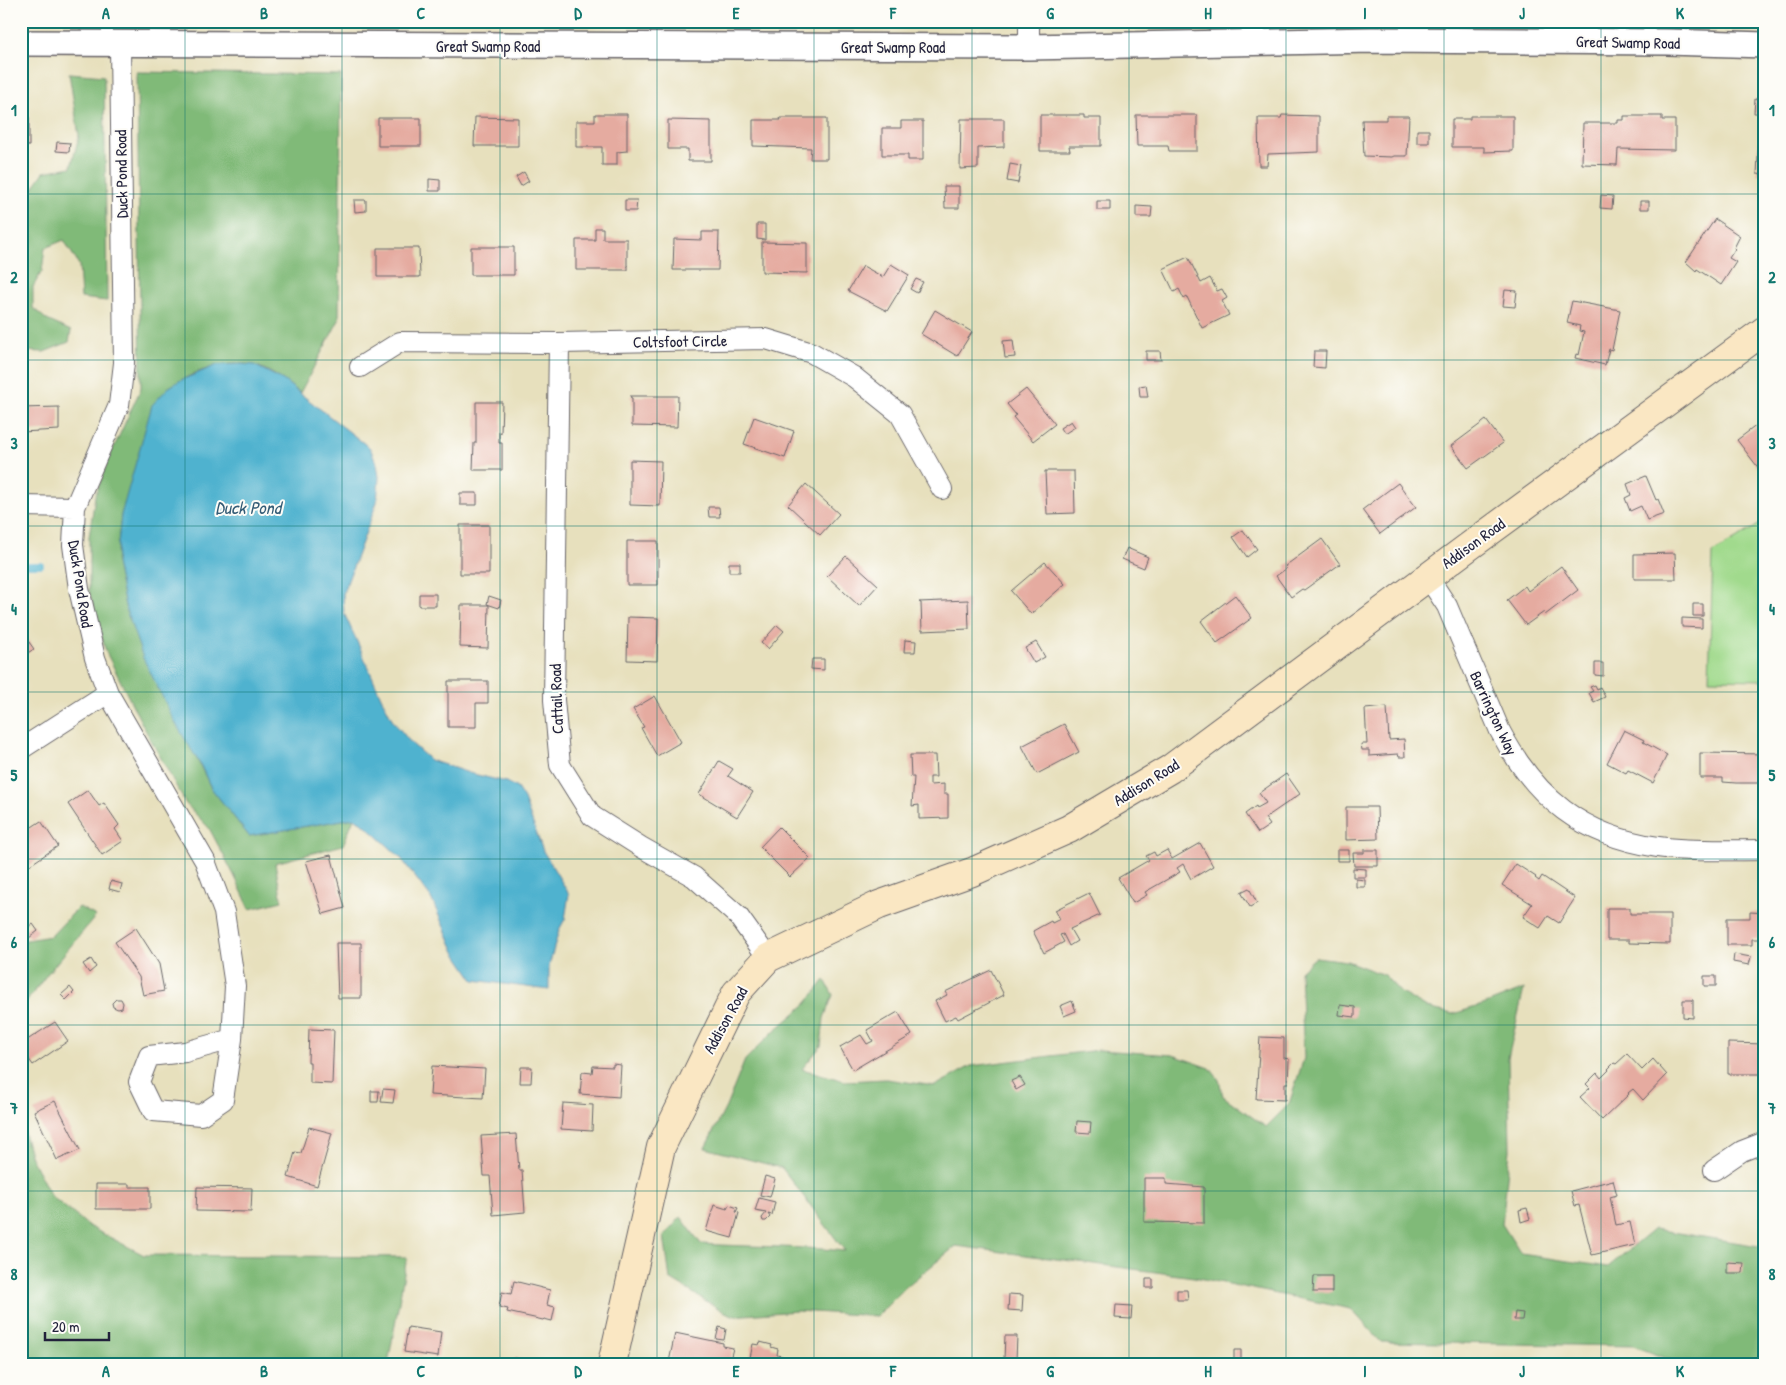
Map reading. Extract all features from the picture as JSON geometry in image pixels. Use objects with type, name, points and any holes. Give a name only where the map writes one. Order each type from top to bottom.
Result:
[{"type":"main road","name":"Addison Road","points":[[612,1364],[661,1146],[736,993],[768,958],[879,905],[972,872],[1069,829],[1170,769],[1765,330]]},
{"type":"street","points":[[1029,21],[1029,47]]},
{"type":"street","name":"Great Swamp Road","points":[[21,43],[1029,47],[1372,40],[1765,45]]},
{"type":"street","name":"Duck Pond Road","points":[[120,44],[124,364],[119,405],[75,507],[72,545],[79,588],[95,658],[108,693],[205,861],[224,912],[235,986],[232,1039],[223,1100],[201,1115],[153,1110],[139,1082],[149,1056],[185,1052],[232,1039]]},
{"type":"street","name":"Coltsfoot Circle","points":[[360,367],[400,342],[559,343],[766,339],[812,353],[854,377],[900,414],[942,489]]},
{"type":"street","name":"Cattail Road","points":[[559,343],[554,700],[560,765],[592,816],[694,877],[738,916],[768,958]]},
{"type":"street","points":[[21,506],[75,507]]},
{"type":"street","name":"Barrington Way","points":[[1428,577],[1455,625],[1510,751],[1536,786],[1570,816],[1592,828],[1637,843],[1660,848],[1765,850]]},
{"type":"street","points":[[21,749],[108,693]]},
{"type":"street","points":[[1714,1170],[1742,1151],[1765,1142]]},
{"type":"green space","points":[[137,72],[341,75],[339,320],[300,393],[265,369],[242,364],[219,366],[198,372],[168,388],[121,515],[116,562],[126,610],[211,788],[249,836],[354,818],[343,845],[275,863],[282,901],[250,909],[209,828],[186,804],[141,722],[106,652],[89,591],[89,537],[95,496],[109,458],[141,388]]},
{"type":"green space","points":[[69,73],[104,76],[107,301],[81,298],[79,265],[64,240],[45,248],[42,271],[33,287],[33,308],[47,320],[71,331],[69,342],[44,352],[21,351],[21,205],[44,172],[71,167],[79,136]]},
{"type":"green space","points":[[1765,521],[1765,680],[1709,679],[1713,553]]},
{"type":"green space","points":[[79,907],[96,916],[48,973],[21,1009],[21,941],[51,936]]},
{"type":"green space","points":[[1316,957],[1347,961],[1384,975],[1401,993],[1427,1008],[1453,1014],[1486,1004],[1524,989],[1508,1058],[1510,1150],[1502,1224],[1521,1254],[1608,1267],[1654,1229],[1765,1247],[1765,1355],[1759,1356],[1753,1364],[1681,1364],[1633,1346],[1381,1342],[1351,1309],[1194,1277],[956,1246],[908,1285],[877,1316],[797,1311],[731,1316],[670,1279],[664,1236],[681,1217],[701,1244],[845,1251],[782,1168],[705,1148],[726,1107],[745,1060],[773,1032],[806,1004],[825,980],[833,995],[824,1018],[821,1046],[802,1069],[845,1081],[886,1079],[935,1086],[971,1066],[1099,1050],[1173,1055],[1210,1068],[1219,1080],[1223,1096],[1266,1127],[1289,1104],[1304,1058],[1300,971]]},
{"type":"green space","points":[[21,1123],[31,1158],[51,1196],[90,1227],[144,1255],[407,1257],[388,1364],[21,1364]]},
{"type":"water","name":"Duck Pond","points":[[217,365],[254,365],[283,380],[370,448],[377,464],[379,477],[377,502],[343,594],[344,613],[393,721],[411,743],[430,760],[469,773],[506,782],[517,788],[524,799],[543,851],[569,894],[565,919],[559,930],[549,966],[549,990],[474,980],[455,952],[431,898],[400,857],[364,824],[354,818],[249,836],[211,788],[143,658],[126,610],[116,563],[121,515],[152,405],[168,388],[179,381]]},
{"type":"building","points":[[1755,99],[1765,100],[1765,121],[1759,121],[1760,113],[1754,113]]},
{"type":"building","points":[[595,114],[627,114],[627,151],[617,152],[617,165],[602,165],[602,147],[576,147],[576,121],[595,121]]},
{"type":"building","points":[[1040,115],[1084,115],[1084,118],[1101,118],[1101,146],[1069,146],[1070,151],[1040,151]]},
{"type":"building","points":[[1136,115],[1197,115],[1197,151],[1169,151],[1168,146],[1137,146]]},
{"type":"building","points":[[1282,115],[1319,116],[1319,152],[1268,154],[1267,166],[1259,166],[1258,118],[1281,118]]},
{"type":"building","points":[[1386,116],[1409,116],[1407,156],[1364,156],[1362,120],[1386,120]]},
{"type":"building","points":[[1470,116],[1513,116],[1513,151],[1484,152],[1484,147],[1452,147],[1452,119],[1470,119]]},
{"type":"building","points":[[1624,116],[1662,116],[1662,120],[1675,120],[1675,150],[1618,149],[1617,165],[1582,164],[1583,123],[1618,123],[1618,120],[1624,120]]},
{"type":"building","points":[[21,117],[29,117],[29,146],[21,146]]},
{"type":"building","points":[[475,117],[518,118],[518,146],[474,146]]},
{"type":"building","points":[[378,118],[421,118],[421,146],[378,146]]},
{"type":"building","points":[[780,118],[827,118],[827,159],[810,159],[811,148],[753,146],[753,120],[781,120]]},
{"type":"building","points":[[961,119],[1004,119],[1004,147],[978,148],[978,168],[960,169]]},
{"type":"building","points":[[668,120],[711,121],[711,161],[688,161],[688,149],[668,149]]},
{"type":"building","points":[[901,121],[923,121],[923,160],[908,160],[908,155],[882,155],[882,128],[901,128]]},
{"type":"building","points":[[1417,130],[1429,130],[1429,143],[1417,143]]},
{"type":"building","points":[[1759,139],[1765,139],[1765,175],[1757,174]]},
{"type":"building","points":[[57,142],[70,143],[69,152],[56,151]]},
{"type":"building","points":[[1010,164],[1021,166],[1018,183],[1007,181]]},
{"type":"building","points":[[524,172],[529,181],[521,186],[516,177]]},
{"type":"building","points":[[429,179],[440,180],[440,191],[429,191]]},
{"type":"building","points":[[944,186],[959,186],[959,208],[945,208]]},
{"type":"building","points":[[1601,195],[1613,196],[1612,209],[1600,208]]},
{"type":"building","points":[[354,200],[366,200],[366,211],[355,212]]},
{"type":"building","points":[[625,200],[637,200],[636,211],[625,211]]},
{"type":"building","points":[[1097,201],[1110,201],[1110,210],[1097,210]]},
{"type":"building","points":[[1640,201],[1649,201],[1649,209],[1640,209]]},
{"type":"building","points":[[1136,206],[1152,207],[1151,217],[1136,217]]},
{"type":"building","points":[[1715,219],[1740,236],[1729,258],[1736,262],[1721,285],[1697,269],[1696,271],[1686,262]]},
{"type":"building","points":[[757,224],[765,224],[765,240],[757,239]]},
{"type":"building","points":[[595,228],[603,228],[603,239],[627,239],[628,270],[576,270],[576,240],[595,240]]},
{"type":"building","points":[[702,232],[719,232],[718,270],[673,270],[674,239],[702,240]]},
{"type":"building","points":[[762,242],[807,243],[807,273],[762,272]]},
{"type":"building","points":[[471,247],[514,247],[514,275],[471,275]]},
{"type":"building","points":[[377,248],[419,248],[420,277],[377,277]]},
{"type":"building","points":[[1188,257],[1201,283],[1210,278],[1217,291],[1222,289],[1227,298],[1222,301],[1229,315],[1202,328],[1187,297],[1184,299],[1179,289],[1174,292],[1163,269]]},
{"type":"building","points":[[891,264],[909,275],[887,311],[848,291],[863,266],[883,277]]},
{"type":"building","points":[[916,279],[923,282],[917,293],[910,289]]},
{"type":"building","points":[[1505,290],[1517,291],[1515,307],[1503,306]]},
{"type":"building","points":[[1572,301],[1620,310],[1612,350],[1609,349],[1605,365],[1575,358],[1576,354],[1579,355],[1584,332],[1579,331],[1580,326],[1567,323]]},
{"type":"building","points":[[935,310],[972,332],[957,356],[921,334]]},
{"type":"building","points":[[1013,340],[1015,357],[1005,358],[1003,341]]},
{"type":"building","points":[[1146,351],[1160,351],[1161,360],[1146,360]]},
{"type":"building","points":[[1314,351],[1326,351],[1325,368],[1313,367]]},
{"type":"building","points":[[1146,385],[1148,397],[1140,397],[1139,386]]},
{"type":"building","points":[[1026,389],[1055,424],[1033,441],[1013,417],[1016,415],[1007,404]]},
{"type":"building","points":[[630,396],[678,396],[677,427],[632,426],[632,398]]},
{"type":"building","points":[[476,402],[502,402],[499,443],[502,443],[502,470],[473,470],[474,443],[476,443]]},
{"type":"building","points":[[59,407],[59,430],[21,432],[21,408]]},
{"type":"building","points":[[754,417],[794,431],[785,458],[744,444]]},
{"type":"building","points":[[1765,419],[1765,466],[1760,470],[1737,440]]},
{"type":"building","points":[[1486,420],[1503,443],[1468,468],[1451,446]]},
{"type":"building","points":[[1071,421],[1075,427],[1064,434],[1060,428]]},
{"type":"building","points":[[630,460],[661,461],[660,506],[630,505]]},
{"type":"building","points":[[1045,471],[1074,471],[1075,513],[1047,514]]},
{"type":"building","points":[[1646,476],[1664,514],[1647,520],[1641,506],[1630,511],[1625,498],[1631,495],[1627,484]]},
{"type":"building","points":[[1398,483],[1416,507],[1380,534],[1362,510]]},
{"type":"building","points":[[806,484],[839,514],[820,535],[788,505]]},
{"type":"building","points":[[460,493],[477,493],[477,505],[460,505]]},
{"type":"building","points":[[708,507],[719,507],[720,517],[709,517]]},
{"type":"building","points":[[460,525],[489,525],[489,574],[460,574]]},
{"type":"building","points":[[1243,530],[1257,549],[1247,557],[1233,537]]},
{"type":"building","points":[[1322,539],[1340,564],[1291,597],[1276,576],[1287,568],[1285,566]]},
{"type":"building","points":[[627,541],[658,541],[658,585],[627,585]]},
{"type":"building","points":[[1127,548],[1148,557],[1144,568],[1122,559]]},
{"type":"building","points":[[1675,553],[1676,579],[1634,579],[1634,554]]},
{"type":"building","points":[[846,556],[878,585],[859,606],[827,576]]},
{"type":"building","points":[[1045,562],[1065,584],[1031,614],[1011,591]]},
{"type":"building","points":[[729,563],[740,563],[740,572],[729,572]]},
{"type":"building","points":[[1561,566],[1578,590],[1545,615],[1544,612],[1526,625],[1507,600],[1525,586],[1528,591]]},
{"type":"building","points":[[419,594],[436,594],[436,606],[419,606]]},
{"type":"building","points":[[1235,595],[1252,618],[1217,643],[1201,621]]},
{"type":"building","points":[[489,596],[501,600],[499,608],[487,604]]},
{"type":"building","points":[[968,600],[969,629],[922,631],[921,603],[919,602]]},
{"type":"building","points":[[1693,604],[1703,604],[1703,616],[1693,616]]},
{"type":"building","points":[[461,605],[489,605],[488,648],[460,647]]},
{"type":"building","points":[[628,617],[658,618],[657,661],[627,660]]},
{"type":"building","points":[[1682,618],[1702,619],[1702,628],[1682,627]]},
{"type":"building","points":[[777,625],[784,631],[768,649],[761,643]]},
{"type":"building","points":[[21,631],[34,649],[21,657]]},
{"type":"building","points":[[905,640],[916,641],[915,652],[904,652]]},
{"type":"building","points":[[1036,642],[1045,657],[1034,663],[1025,648]]},
{"type":"building","points":[[812,659],[824,659],[824,670],[811,669]]},
{"type":"building","points":[[1595,663],[1603,663],[1603,676],[1595,675]]},
{"type":"building","points":[[448,681],[488,681],[488,703],[476,703],[476,727],[448,727]]},
{"type":"building","points":[[1595,685],[1597,689],[1600,687],[1605,697],[1594,702],[1589,693],[1593,691],[1590,687]]},
{"type":"building","points":[[655,696],[681,742],[657,756],[641,728],[644,727],[633,709]]},
{"type":"building","points":[[1387,707],[1389,740],[1404,739],[1405,757],[1399,757],[1398,754],[1369,756],[1369,750],[1362,750],[1361,744],[1367,744],[1365,709]]},
{"type":"building","points":[[1064,724],[1079,752],[1037,774],[1022,746]]},
{"type":"building","points":[[1624,730],[1667,755],[1653,783],[1628,770],[1626,773],[1607,763]]},
{"type":"building","points":[[1700,753],[1765,754],[1765,783],[1723,782],[1723,778],[1700,778]]},
{"type":"building","points":[[910,755],[935,755],[936,777],[930,777],[930,785],[944,784],[944,794],[948,794],[948,818],[919,819],[919,805],[912,806],[914,777],[911,777]]},
{"type":"building","points":[[719,761],[733,769],[728,776],[753,792],[737,817],[699,794]]},
{"type":"building","points":[[1286,774],[1300,794],[1265,818],[1270,825],[1258,833],[1245,814],[1256,806],[1257,808],[1266,803],[1259,793]]},
{"type":"building","points":[[88,790],[99,806],[104,803],[119,825],[115,829],[123,841],[102,855],[68,804]]},
{"type":"building","points":[[1346,807],[1377,807],[1378,839],[1346,840]]},
{"type":"building","points":[[41,821],[58,846],[21,871],[21,834]]},
{"type":"building","points":[[779,827],[810,858],[790,877],[760,847]]},
{"type":"building","points":[[1200,843],[1213,866],[1191,879],[1183,864],[1177,868],[1180,872],[1145,892],[1147,895],[1133,903],[1118,878],[1149,860],[1146,856],[1154,852],[1156,856],[1167,850],[1172,859]]},
{"type":"building","points":[[1337,850],[1349,850],[1349,861],[1337,861]]},
{"type":"building","points":[[1364,850],[1378,850],[1378,866],[1354,866],[1353,853],[1364,853]]},
{"type":"building","points":[[331,855],[345,908],[323,914],[306,861]]},
{"type":"building","points":[[1516,864],[1539,881],[1542,876],[1575,898],[1559,923],[1548,916],[1540,928],[1523,917],[1532,904],[1502,885]]},
{"type":"building","points":[[1353,868],[1366,869],[1366,877],[1353,877]]},
{"type":"building","points":[[1356,879],[1365,880],[1365,887],[1356,887]]},
{"type":"building","points":[[111,881],[122,884],[120,892],[109,889]]},
{"type":"building","points":[[1249,888],[1257,903],[1250,907],[1241,892]]},
{"type":"building","points":[[1089,893],[1100,915],[1070,929],[1077,941],[1069,946],[1063,934],[1060,935],[1064,942],[1044,953],[1033,931],[1051,921],[1052,923],[1060,919],[1055,910]]},
{"type":"building","points":[[1607,908],[1630,908],[1630,914],[1670,914],[1670,944],[1629,943],[1629,940],[1607,940]]},
{"type":"building","points":[[1750,912],[1765,913],[1765,939],[1752,939],[1752,945],[1727,945],[1727,918],[1750,918]]},
{"type":"building","points":[[33,924],[38,931],[29,938],[24,930]]},
{"type":"building","points":[[136,928],[159,964],[164,991],[143,995],[139,977],[115,942]]},
{"type":"building","points":[[336,943],[361,943],[361,998],[338,998]]},
{"type":"building","points":[[1734,954],[1751,957],[1749,965],[1733,962]]},
{"type":"building","points":[[91,959],[96,967],[89,973],[83,964]]},
{"type":"building","points":[[991,970],[1004,995],[958,1019],[956,1016],[945,1021],[935,1001],[947,995],[945,992]]},
{"type":"building","points":[[1704,976],[1716,976],[1716,986],[1704,986]]},
{"type":"building","points":[[70,987],[74,992],[66,1000],[61,995]]},
{"type":"building","points":[[116,999],[121,999],[123,1003],[122,1008],[113,1007],[112,1003]]},
{"type":"building","points":[[1683,1000],[1693,1000],[1693,1018],[1683,1017]]},
{"type":"building","points":[[1072,1001],[1076,1011],[1064,1016],[1060,1006]]},
{"type":"building","points":[[1340,1005],[1355,1007],[1355,1017],[1339,1015]]},
{"type":"building","points":[[898,1012],[912,1035],[853,1070],[840,1047],[861,1035],[867,1044],[873,1041],[867,1030]]},
{"type":"building","points":[[55,1022],[68,1041],[33,1065],[21,1048],[21,1044]]},
{"type":"building","points":[[309,1029],[334,1030],[332,1084],[310,1083],[310,1062],[308,1062]]},
{"type":"building","points":[[1260,1037],[1284,1038],[1284,1058],[1289,1059],[1288,1083],[1285,1083],[1285,1100],[1256,1099]]},
{"type":"building","points":[[1728,1043],[1765,1044],[1765,1074],[1728,1074]]},
{"type":"building","points":[[1627,1054],[1642,1070],[1653,1059],[1667,1075],[1643,1100],[1633,1089],[1602,1120],[1580,1097],[1590,1088],[1586,1084],[1597,1073],[1601,1078],[1614,1063],[1616,1064]]},
{"type":"building","points":[[613,1064],[621,1065],[619,1097],[580,1094],[582,1072],[592,1073],[593,1066],[613,1067]]},
{"type":"building","points":[[432,1066],[485,1069],[483,1098],[430,1095]]},
{"type":"building","points":[[521,1067],[532,1067],[531,1083],[520,1083]]},
{"type":"building","points":[[1020,1077],[1025,1085],[1016,1090],[1011,1081]]},
{"type":"building","points":[[383,1089],[395,1090],[393,1103],[381,1102]]},
{"type":"building","points":[[371,1091],[379,1091],[378,1102],[371,1102]]},
{"type":"building","points":[[55,1101],[80,1150],[57,1160],[34,1111]]},
{"type":"building","points":[[563,1103],[593,1105],[592,1131],[561,1129]]},
{"type":"building","points":[[1077,1121],[1091,1122],[1090,1133],[1076,1132]]},
{"type":"building","points":[[309,1127],[332,1133],[317,1186],[288,1177],[295,1152],[301,1153]]},
{"type":"building","points":[[516,1134],[519,1170],[522,1170],[525,1212],[493,1215],[490,1176],[484,1176],[481,1136]]},
{"type":"building","points":[[765,1176],[775,1179],[770,1197],[760,1195]]},
{"type":"building","points":[[1144,1178],[1166,1178],[1166,1184],[1204,1187],[1204,1223],[1144,1222]]},
{"type":"building","points":[[1613,1180],[1617,1195],[1610,1197],[1616,1225],[1630,1222],[1635,1245],[1592,1255],[1579,1205],[1575,1206],[1571,1191]]},
{"type":"building","points":[[96,1184],[129,1184],[129,1187],[150,1187],[150,1209],[96,1209]]},
{"type":"building","points":[[197,1187],[252,1188],[251,1212],[196,1211]]},
{"type":"building","points":[[759,1198],[775,1202],[772,1215],[768,1214],[770,1217],[766,1221],[763,1221],[762,1218],[766,1213],[755,1211]]},
{"type":"building","points":[[714,1205],[727,1209],[729,1205],[738,1208],[736,1212],[739,1213],[732,1238],[706,1231]]},
{"type":"building","points":[[1527,1208],[1530,1219],[1521,1222],[1519,1210]]},
{"type":"building","points":[[1727,1262],[1744,1263],[1743,1273],[1727,1273]]},
{"type":"building","points":[[1314,1276],[1332,1276],[1332,1292],[1313,1292]]},
{"type":"building","points":[[1146,1279],[1153,1279],[1153,1288],[1146,1288]]},
{"type":"building","points":[[514,1281],[550,1290],[547,1305],[555,1307],[552,1321],[507,1312],[508,1309],[499,1307],[502,1292],[511,1294]]},
{"type":"building","points":[[1177,1290],[1187,1290],[1188,1300],[1177,1300]]},
{"type":"building","points":[[1009,1294],[1023,1295],[1022,1311],[1008,1310]]},
{"type":"building","points":[[1116,1305],[1132,1306],[1131,1319],[1115,1318]]},
{"type":"building","points":[[1515,1312],[1523,1313],[1522,1320],[1514,1320]]},
{"type":"building","points":[[408,1327],[441,1332],[438,1357],[404,1352]]},
{"type":"building","points":[[719,1327],[726,1329],[724,1340],[716,1339]]},
{"type":"building","points":[[675,1333],[723,1343],[723,1346],[733,1348],[729,1364],[678,1364],[669,1362]]},
{"type":"building","points":[[1005,1336],[1017,1336],[1016,1360],[1004,1359]]},
{"type":"building","points":[[760,1342],[772,1345],[771,1347],[778,1349],[777,1355],[815,1364],[758,1364],[749,1362],[753,1344],[759,1345]]},
{"type":"building","points":[[1234,1350],[1241,1350],[1241,1361],[1234,1361]]},
{"type":"building","points":[[515,1358],[535,1363],[535,1364],[513,1364]]},
{"type":"building","points":[[1155,1361],[1180,1361],[1180,1364],[1155,1364]]},
{"type":"waterway","points":[[21,565],[41,565]]}]
